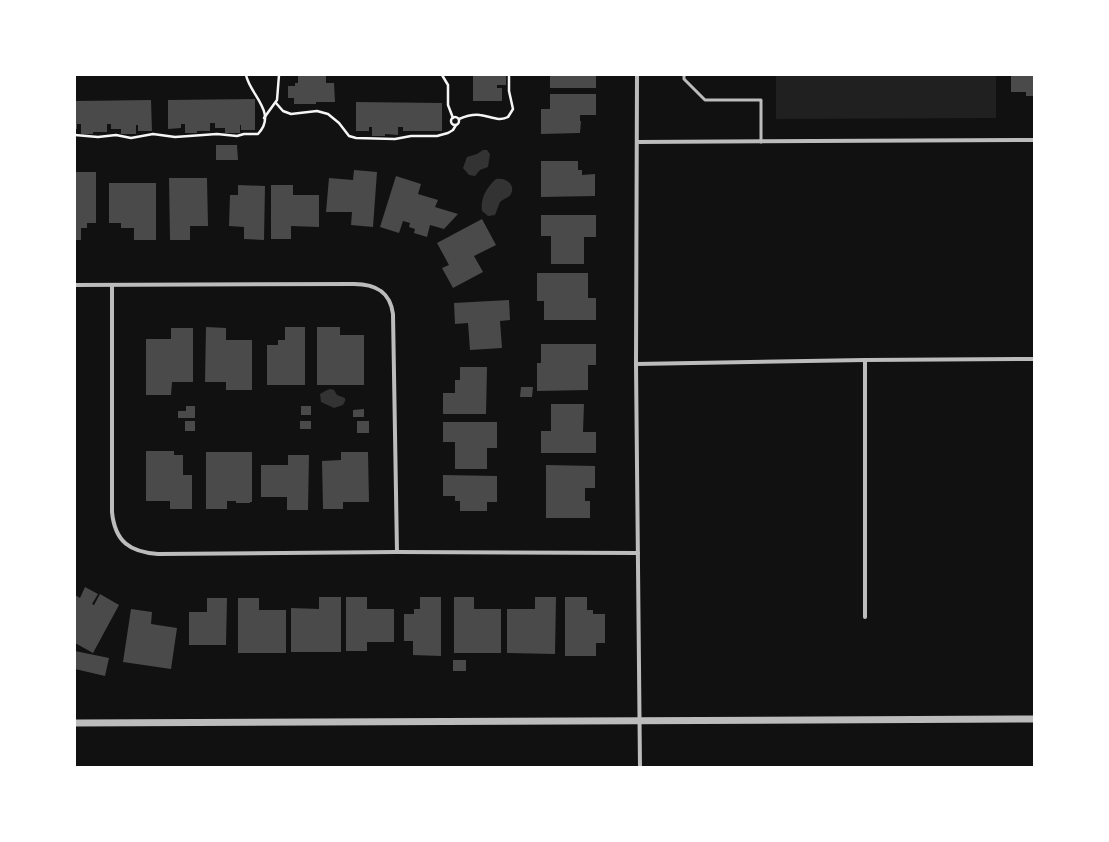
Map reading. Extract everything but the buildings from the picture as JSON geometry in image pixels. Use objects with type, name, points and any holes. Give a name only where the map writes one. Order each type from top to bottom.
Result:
[{"type":"street","points":[[637,75],[636,364],[640,767]]},
{"type":"street","points":[[637,142],[1034,140]]},
{"type":"street","points":[[75,285],[359,284],[373,286],[385,294],[392,307],[393,314],[397,552]]},
{"type":"street","points":[[112,285],[112,512],[116,533],[130,547],[139,551],[158,554],[397,552],[638,553]]},
{"type":"street","points":[[636,364],[1034,359]]},
{"type":"street","points":[[865,360],[865,617]]},
{"type":"street","points":[[75,723],[1034,719]]},
{"type":"lane","points":[[684,75],[684,79],[705,100],[761,100],[761,142]]},
{"type":"path","points":[[75,135],[98,137],[116,135],[131,138],[153,134],[171,137],[191,135],[206,136],[217,134],[237,136],[244,134],[258,134],[263,128],[264,118],[262,105],[253,91],[246,75]]},
{"type":"path","points":[[264,118],[276,103],[279,75]]},
{"type":"path","points":[[442,75],[448,85],[448,105],[453,118],[451,122],[456,125]]},
{"type":"path","points":[[453,118],[456,117],[459,119],[473,115],[482,115],[499,119],[508,117],[513,109],[509,90],[509,75]]},
{"type":"path","points":[[276,103],[283,110],[291,114],[317,111],[328,114],[339,123],[349,136],[356,138],[395,139],[411,136],[438,136],[453,130],[459,123],[459,119]]},
{"type":"shaded area","points":[[776,75],[996,75],[996,118],[776,119]]},
{"type":"shaded area","points":[[483,150],[487,150],[490,154],[488,167],[480,170],[475,176],[469,175],[463,168],[467,157],[477,154]]},
{"type":"shaded area","points":[[496,179],[503,179],[509,182],[512,190],[510,195],[500,202],[495,215],[488,216],[482,211],[483,197],[487,189]]},
{"type":"shaded area","points":[[331,389],[334,390],[337,395],[345,398],[343,405],[334,408],[321,402],[320,394]]}]
